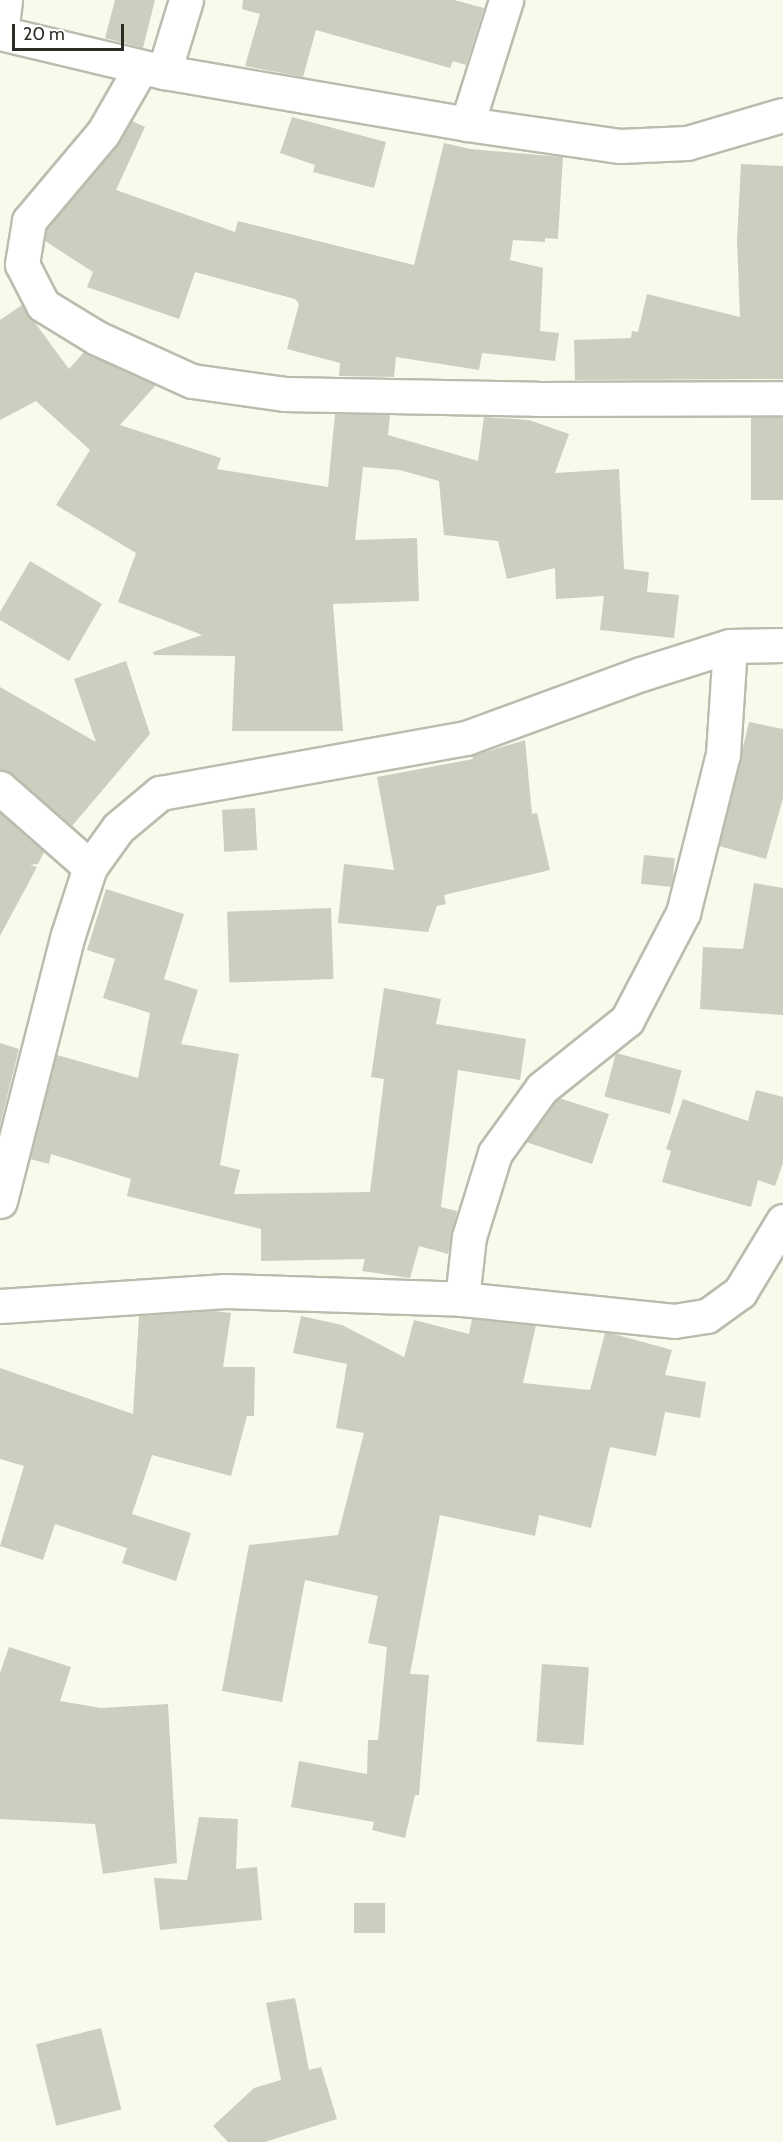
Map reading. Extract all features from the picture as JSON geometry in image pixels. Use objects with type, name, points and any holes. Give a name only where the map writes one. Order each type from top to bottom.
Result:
[{"type":"street","points":[[5,0],[0,33],[153,69],[467,124],[620,146],[687,143],[783,115]]},
{"type":"street","points":[[186,0],[153,69],[29,221],[22,264],[42,305],[97,338],[192,381],[284,394],[537,399],[783,398]]},
{"type":"street","points":[[467,124],[506,0]]},
{"type":"street","points":[[0,1201],[68,935],[90,867],[118,828],[160,793],[466,738],[640,674],[730,646],[783,645]]},
{"type":"street","points":[[462,1299],[469,1237],[495,1153],[542,1088],[627,1020],[683,913],[723,754],[730,646]]},
{"type":"street","points":[[0,788],[90,867]]},
{"type":"street","points":[[0,1306],[226,1291],[462,1299],[674,1322],[707,1316],[740,1292],[783,1221]]},
{"type":"building","points":[[115,0],[155,0],[143,48],[105,38]]},
{"type":"building","points":[[243,0],[454,0],[484,8],[466,65],[453,61],[450,68],[316,30],[303,77],[245,66],[260,14],[242,9]]},
{"type":"building","points":[[292,117],[386,142],[374,188],[313,172],[315,165],[280,153]]},
{"type":"building","points":[[132,121],[145,127],[116,190],[235,232],[238,221],[414,265],[444,143],[470,149],[563,157],[558,239],[545,238],[545,242],[513,240],[510,260],[543,268],[540,331],[559,333],[555,361],[482,353],[479,370],[396,357],[394,377],[339,376],[340,363],[287,349],[299,304],[295,299],[195,272],[179,319],[87,287],[93,272],[45,241],[47,229],[117,145]]},
{"type":"building","points":[[741,164],[783,166],[783,379],[575,380],[574,340],[631,338],[632,331],[638,332],[647,294],[740,317],[737,240]]},
{"type":"building","points":[[22,305],[69,369],[84,352],[156,385],[120,425],[221,458],[217,469],[328,487],[335,414],[390,415],[388,435],[478,461],[484,417],[529,420],[569,434],[555,473],[619,469],[624,569],[649,572],[647,592],[679,595],[674,638],[600,630],[604,596],[556,599],[555,568],[507,579],[498,541],[444,535],[439,481],[400,470],[363,467],[355,540],[417,538],[419,601],[333,604],[343,731],[232,731],[235,656],[154,655],[153,652],[202,635],[118,602],[136,553],[56,505],[90,450],[36,401],[0,420],[0,320]]},
{"type":"building","points":[[751,417],[783,417],[783,500],[751,500]]},
{"type":"building","points":[[30,561],[102,604],[69,661],[0,620],[0,612]]},
{"type":"building","points":[[126,661],[150,734],[72,826],[12,774],[0,770],[0,687],[96,742],[74,679]]},
{"type":"building","points":[[749,722],[783,729],[783,798],[766,859],[719,846]]},
{"type":"building","points":[[525,740],[532,814],[537,813],[550,870],[444,895],[446,904],[437,906],[428,932],[338,923],[344,864],[394,870],[377,777],[473,759],[472,756]]},
{"type":"building","points":[[255,808],[257,850],[224,852],[222,810]]},
{"type":"building","points":[[0,813],[44,852],[38,864],[30,865],[37,867],[0,936]]},
{"type":"building","points":[[644,855],[675,858],[672,887],[641,884]]},
{"type":"building","points":[[754,883],[783,888],[783,1015],[700,1009],[703,947],[743,949]]},
{"type":"building","points":[[106,889],[184,914],[164,979],[198,990],[181,1044],[239,1054],[220,1165],[240,1170],[234,1194],[370,1192],[384,1079],[371,1077],[384,988],[441,999],[436,1024],[526,1039],[520,1080],[458,1070],[441,1207],[457,1211],[448,1254],[419,1246],[410,1278],[362,1271],[365,1259],[261,1261],[261,1229],[127,1196],[131,1179],[51,1154],[49,1164],[30,1159],[57,1055],[138,1078],[150,1013],[103,998],[115,959],[87,950]]},
{"type":"building","points":[[331,908],[333,979],[230,983],[227,912]]},
{"type":"building","points":[[0,1043],[19,1049],[0,1125]]},
{"type":"building","points":[[616,1053],[682,1071],[670,1114],[604,1096]]},
{"type":"building","points":[[756,1090],[783,1097],[783,1163],[775,1186],[758,1180],[751,1207],[662,1182],[671,1151],[666,1149],[683,1099],[748,1121]]},
{"type":"building","points":[[559,1098],[609,1114],[592,1164],[526,1142]]},
{"type":"building","points":[[214,1311],[231,1313],[223,1367],[255,1367],[254,1416],[247,1416],[231,1476],[152,1455],[132,1514],[191,1533],[176,1581],[122,1563],[127,1548],[55,1524],[43,1560],[0,1546],[24,1466],[0,1459],[0,1368],[133,1414],[139,1316]]},
{"type":"building","points":[[301,1316],[342,1325],[404,1357],[414,1320],[469,1334],[472,1319],[536,1325],[523,1383],[590,1390],[605,1333],[610,1333],[672,1350],[665,1375],[706,1382],[700,1418],[665,1412],[656,1456],[610,1447],[591,1528],[539,1515],[535,1536],[440,1515],[410,1674],[429,1675],[419,1795],[415,1795],[405,1838],[372,1830],[374,1822],[291,1807],[299,1761],[367,1774],[368,1740],[378,1740],[387,1647],[368,1643],[378,1596],[305,1580],[282,1702],[222,1691],[249,1545],[338,1535],[364,1433],[336,1428],[347,1364],[293,1353]]},
{"type":"building","points":[[9,1647],[71,1667],[60,1701],[101,1708],[168,1704],[177,1863],[103,1874],[95,1824],[0,1819],[0,1673]]},
{"type":"building","points":[[542,1664],[589,1667],[583,1745],[537,1742]]},
{"type":"building","points":[[199,1817],[238,1819],[236,1869],[257,1867],[262,1920],[160,1930],[154,1878],[187,1880]]},
{"type":"building","points":[[354,1903],[385,1903],[385,1933],[354,1933]]},
{"type":"building","points":[[295,1998],[309,2070],[321,2067],[337,2119],[265,2142],[228,2142],[213,2126],[254,2088],[281,2080],[266,2003]]},
{"type":"building","points":[[101,2028],[121,2110],[56,2126],[36,2044]]}]
